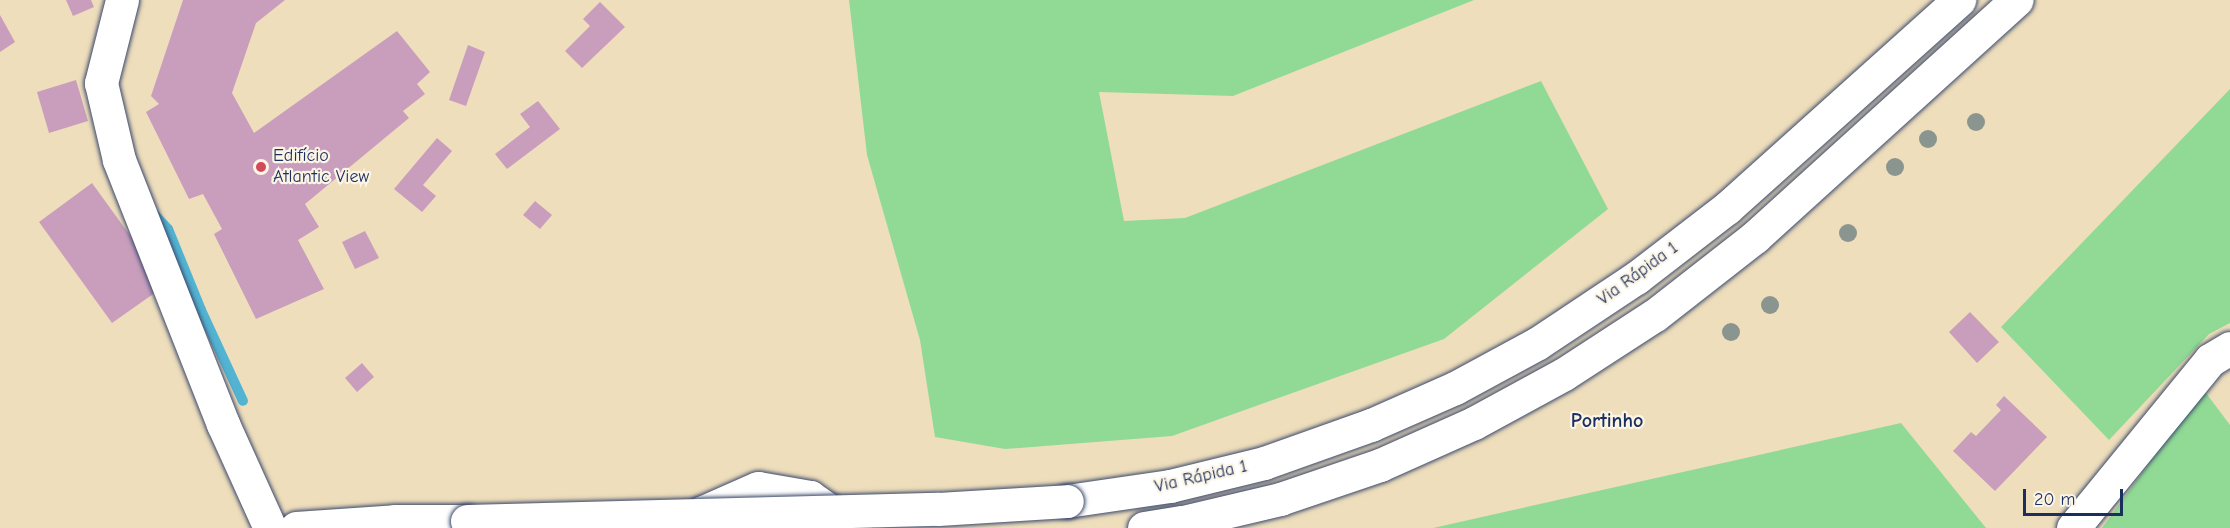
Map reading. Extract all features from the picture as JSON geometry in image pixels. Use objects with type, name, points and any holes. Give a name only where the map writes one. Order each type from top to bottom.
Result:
[{"type":"main road","points":[[122,0],[101,83],[119,160],[223,424],[270,528]]},
{"type":"main road","name":"Via Rápida 1","points":[[296,528],[395,521],[938,509],[1067,501],[1170,486],[1264,463],[1371,425],[1455,388],[1538,343],[1636,279],[1727,208],[1959,0]]},
{"type":"main road","points":[[1144,528],[1183,522],[1280,499],[1380,465],[1473,423],[1564,374],[1654,315],[1755,237],[2016,0]]},
{"type":"main road","points":[[2073,528],[2211,360],[2230,348]]},
{"type":"main road","points":[[687,528],[703,512],[758,489],[810,496],[855,528]]},
{"type":"green space","points":[[849,0],[1474,0],[1233,96],[1099,92],[1124,221],[1185,218],[1541,81],[1608,209],[1444,339],[1172,436],[1005,449],[935,437],[920,340],[867,155]]},
{"type":"green space","points":[[2230,89],[2230,323],[2209,334],[2109,440],[2001,327]]},
{"type":"green space","points":[[2203,389],[2230,425],[2230,528],[2102,528]]},
{"type":"green space","points":[[1901,423],[1986,528],[1433,528]]},
{"type":"building","points":[[66,0],[91,0],[94,7],[73,16]]},
{"type":"building","name":"Edifício Atlantic View","points":[[183,0],[285,0],[256,23],[232,93],[254,133],[397,31],[430,72],[417,84],[425,94],[403,111],[409,118],[305,204],[319,227],[298,240],[324,289],[256,319],[214,234],[222,229],[203,194],[189,199],[146,112],[159,104],[151,96]]},
{"type":"building","points":[[600,2],[625,27],[582,68],[565,51],[590,26],[583,19]]},
{"type":"building","points":[[0,15],[15,42],[0,52]]},
{"type":"building","points":[[468,45],[485,52],[466,106],[449,100]]},
{"type":"building","points":[[76,80],[88,121],[49,133],[37,92]]},
{"type":"building","points":[[538,101],[560,129],[507,169],[495,154],[530,127],[520,114]]},
{"type":"building","points":[[437,138],[452,151],[423,185],[436,196],[422,212],[394,189]]},
{"type":"building","points":[[92,183],[166,285],[112,323],[39,222]]},
{"type":"building","points":[[535,201],[552,215],[540,229],[523,215]]},
{"type":"building","points":[[365,231],[379,258],[355,269],[342,242]]},
{"type":"building","points":[[1970,312],[1999,342],[1977,363],[1949,332]]},
{"type":"building","points":[[362,363],[374,377],[357,392],[345,378]]},
{"type":"building","points":[[2004,396],[2047,437],[1995,491],[1953,451],[1971,432],[1976,436],[2001,410],[1996,405]]},
{"type":"waterway","points":[[153,213],[168,229],[201,310],[243,401]]},
{"type":"place","name":"Edifício Atlantic View","points":[[261,167]]},
{"type":"district","name":"Portinho","points":[[1607,420]]}]
